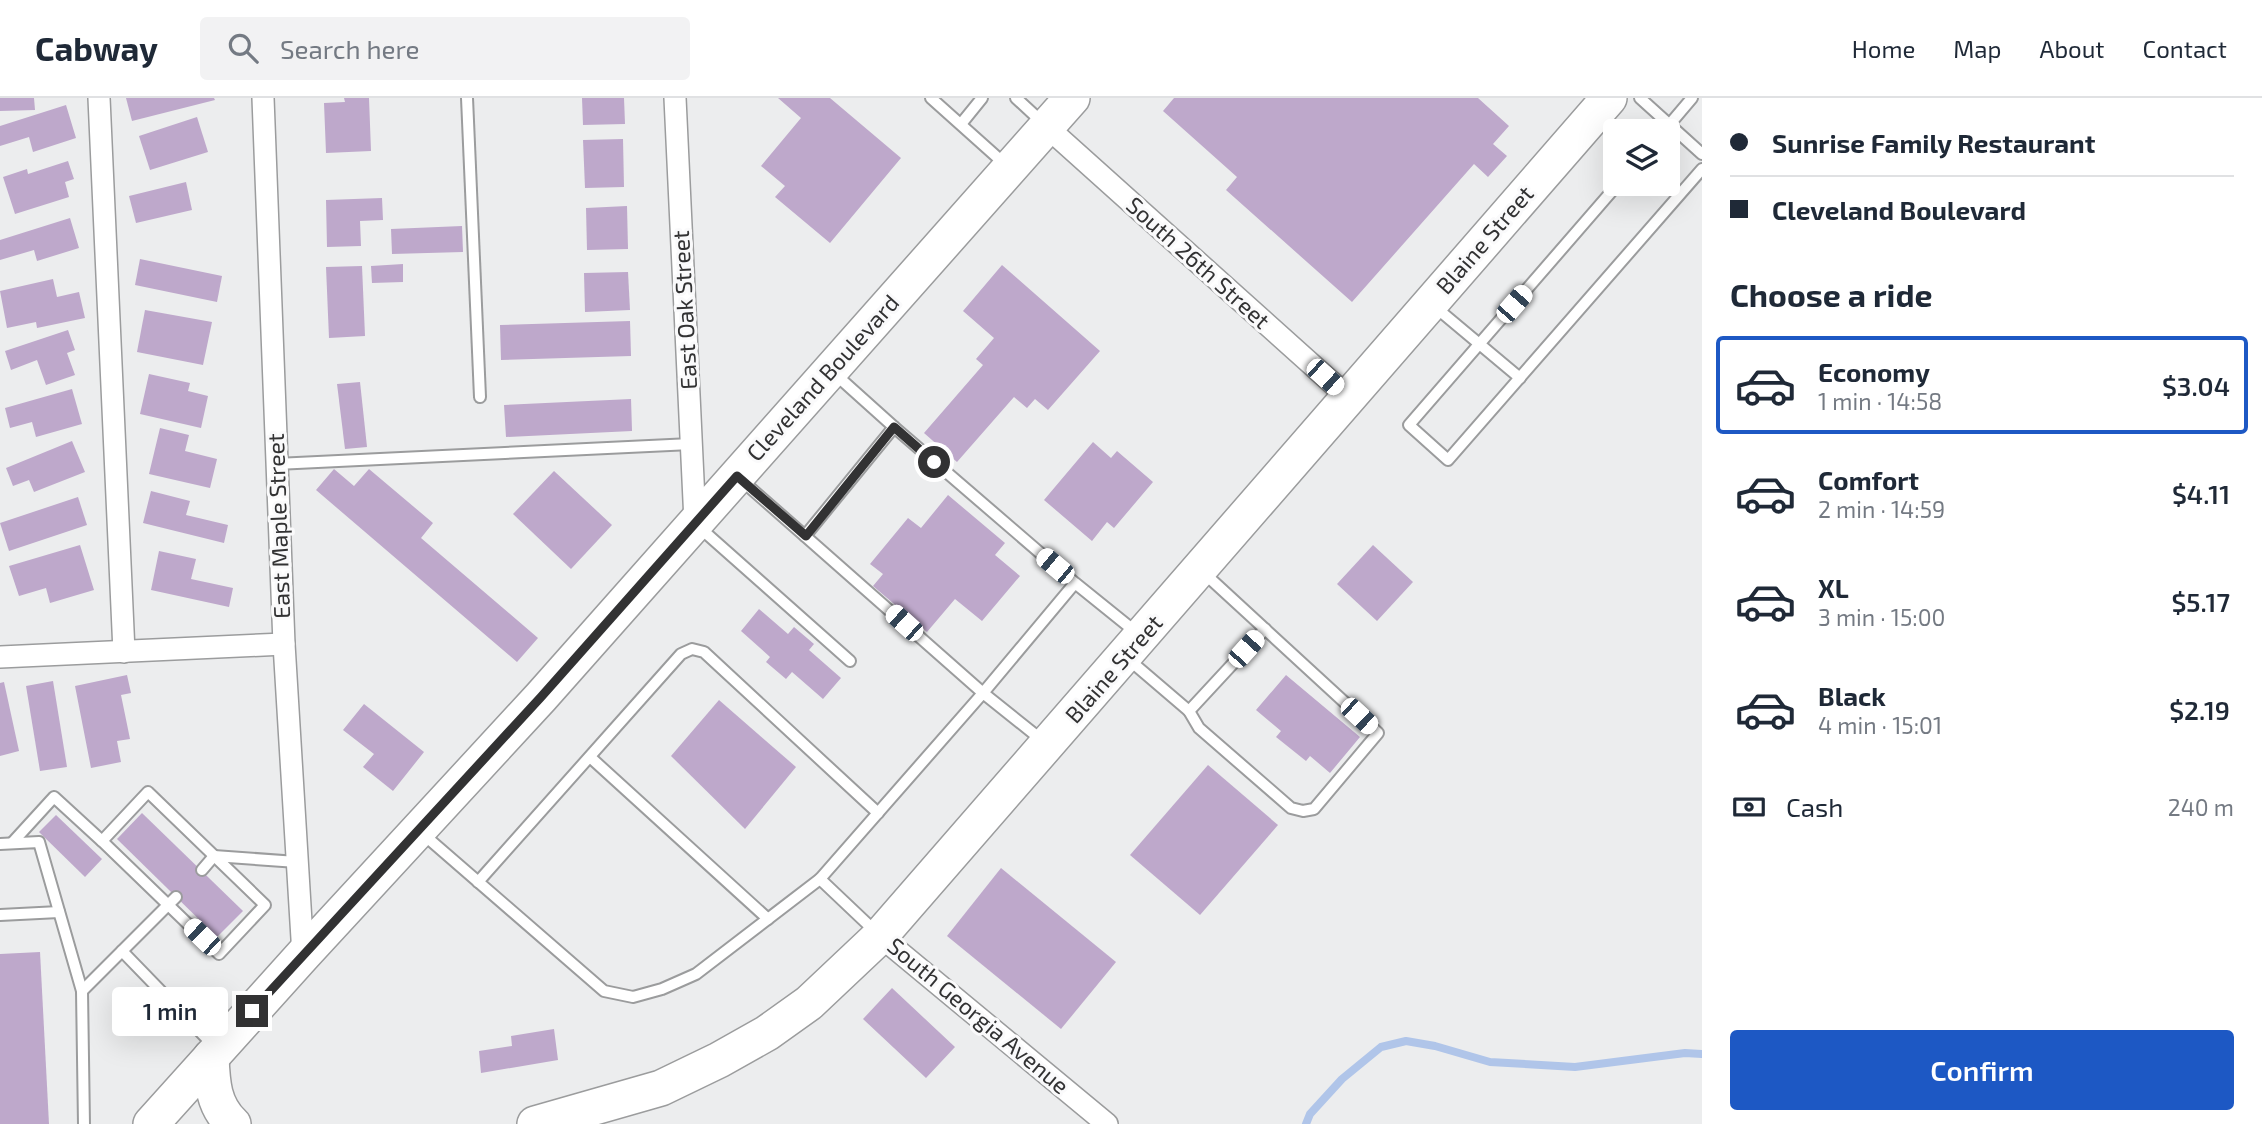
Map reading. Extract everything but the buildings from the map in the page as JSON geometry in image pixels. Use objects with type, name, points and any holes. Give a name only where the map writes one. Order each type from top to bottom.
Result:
[{"type":"main road","name":"Cleveland Boulevard","points":[[151,1124],[541,697],[1072,98]]},
{"type":"main road","name":"Blaine Street","points":[[535,1124],[661,1088],[719,1060],[809,1003],[880,936],[1609,98]]},
{"type":"main road","points":[[214,1053],[213,1091],[224,1116],[233,1124]]},
{"type":"street","points":[[99,98],[124,652]]},
{"type":"street","name":"East Maple Street","points":[[263,98],[284,644],[303,955]]},
{"type":"street","name":"East Oak Street","points":[[676,98],[695,523]]},
{"type":"street","name":"South 26th Street","points":[[1047,127],[1349,398]]},
{"type":"street","points":[[0,657],[284,644]]},
{"type":"street","name":"South Georgia Avenue","points":[[880,936],[1107,1124]]},
{"type":"lane","points":[[467,98],[480,397]]},
{"type":"lane","points":[[931,98],[1009,168]]},
{"type":"lane","points":[[961,124],[982,98]]},
{"type":"lane","points":[[1640,98],[1659,119]]},
{"type":"lane","points":[[1674,119],[1692,98]]},
{"type":"lane","points":[[1018,99],[1047,127]]},
{"type":"lane","points":[[1680,138],[1702,154]]},
{"type":"lane","points":[[1608,196],[1409,425],[1448,460],[1702,169]]},
{"type":"lane","points":[[1431,304],[1520,378]]},
{"type":"lane","points":[[830,370],[1075,583],[1134,646],[1189,711],[1199,727],[1292,808],[1303,811],[1314,809],[1378,733],[1200,570]]},
{"type":"lane","points":[[806,536],[894,427]]},
{"type":"lane","points":[[276,464],[691,444]]},
{"type":"lane","points":[[737,476],[983,693],[1048,745]]},
{"type":"lane","points":[[695,523],[850,661]]},
{"type":"lane","points":[[418,830],[604,991],[633,997],[662,989],[696,974],[820,879],[1075,583]]},
{"type":"lane","points":[[1189,711],[1265,628]]},
{"type":"lane","points":[[478,882],[681,654],[692,649],[704,652],[878,813]]},
{"type":"lane","points":[[590,757],[768,919]]},
{"type":"lane","points":[[12,843],[54,797],[102,841],[172,901],[219,954],[265,905],[148,792],[102,841]]},
{"type":"lane","points":[[0,844],[39,842],[82,991],[84,1124]]},
{"type":"lane","points":[[214,856],[297,862]]},
{"type":"lane","points":[[202,870],[214,856]]},
{"type":"lane","points":[[820,879],[880,936]]},
{"type":"lane","points":[[82,991],[172,901]]},
{"type":"lane","points":[[0,915],[59,912]]},
{"type":"lane","points":[[122,951],[214,1053]]},
{"type":"waterway","points":[[1306,1124],[1310,1114],[1342,1079],[1381,1047],[1406,1041],[1435,1046],[1490,1062],[1575,1067],[1685,1053],[1702,1054]]},
{"type":"route","points":[[252,1011],[541,697],[737,476],[806,536],[894,427],[934,462]]}]
